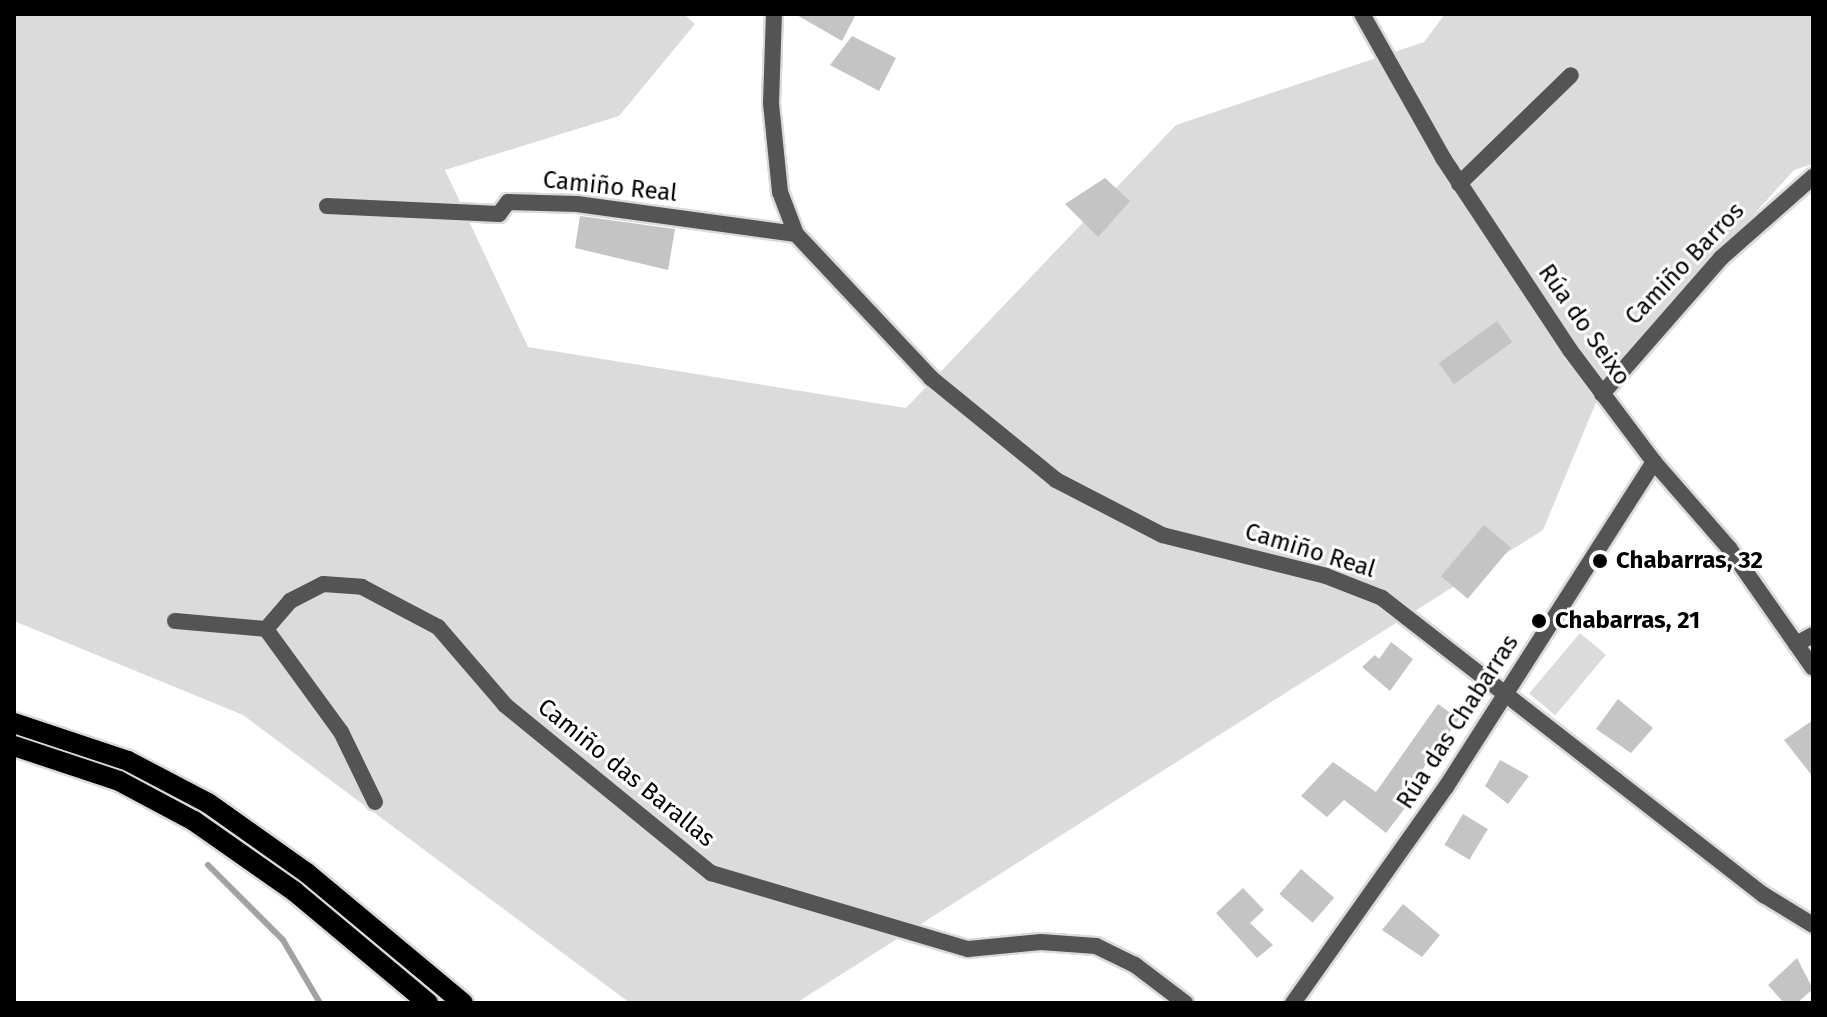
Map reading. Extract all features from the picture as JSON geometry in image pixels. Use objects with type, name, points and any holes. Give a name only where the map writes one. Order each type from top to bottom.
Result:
[{"type":"main road","points":[[14,723],[128,761],[208,803],[307,873],[463,1003]]},
{"type":"main road","points":[[14,746],[119,781],[194,821],[294,891],[428,1003]]},
{"type":"street","name":"Camiño Real","points":[[774,14],[771,103],[780,192],[796,234],[931,378],[1056,480],[1162,535],[1326,576],[1382,598],[1509,691],[1764,895],[1813,925]]},
{"type":"street","name":"Rúa do Seixo","points":[[1362,14],[1459,184],[1602,394],[1654,462],[1729,548],[1813,668]]},
{"type":"street","points":[[1459,184],[1571,75]]},
{"type":"street","name":"Camiño Barros","points":[[1602,394],[1721,258],[1813,177]]},
{"type":"street","name":"Camiño Real","points":[[327,206],[499,214],[508,202],[577,204],[796,234]]},
{"type":"street","name":"Rúa das Chabarras","points":[[1293,1003],[1509,691],[1654,462]]},
{"type":"street","name":"Camiño das Barallas","points":[[266,629],[290,601],[323,584],[362,587],[438,627],[505,705],[711,873],[968,949],[1041,942],[1096,946],[1135,965],[1185,1003]]},
{"type":"street","points":[[175,621],[266,629],[341,732],[375,802]]},
{"type":"street","points":[[1796,644],[1813,635]]},
{"type":"shaded area","points":[[14,14],[684,14],[695,24],[619,116],[445,170],[528,347],[906,408],[1176,125],[1424,42],[1445,14],[1813,14],[1813,164],[1794,170],[1607,376],[1543,530],[796,1003],[630,1003],[243,715],[14,621]]},
{"type":"shaded area","points":[[1580,633],[1606,655],[1555,715],[1529,694]]},
{"type":"building","points":[[795,14],[856,14],[842,41]]},
{"type":"building","points":[[852,36],[896,58],[879,91],[830,65]]},
{"type":"building","points":[[1105,178],[1130,201],[1098,237],[1065,204]]},
{"type":"building","points":[[580,216],[675,229],[668,270],[575,248]]},
{"type":"building","points":[[1497,321],[1512,342],[1454,384],[1439,363]]},
{"type":"building","points":[[1484,525],[1511,547],[1468,599],[1441,576]]},
{"type":"building","points":[[1391,642],[1413,659],[1390,691],[1362,667],[1375,655],[1379,659]]},
{"type":"building","points":[[1618,699],[1653,728],[1631,753],[1596,729]]},
{"type":"building","points":[[1438,704],[1459,719],[1401,799],[1408,804],[1386,833],[1344,800],[1327,817],[1301,796],[1333,762],[1376,792]]},
{"type":"building","points":[[1813,720],[1813,777],[1784,740]]},
{"type":"building","points":[[1500,760],[1529,776],[1508,804],[1485,786]]},
{"type":"building","points":[[1463,814],[1488,829],[1469,860],[1444,845]]},
{"type":"building","points":[[1301,869],[1334,898],[1313,923],[1279,894]]},
{"type":"building","points":[[1243,888],[1264,910],[1250,923],[1273,945],[1257,958],[1216,913]]},
{"type":"building","points":[[1403,904],[1440,935],[1422,957],[1382,930]]},
{"type":"building","points":[[1797,958],[1813,989],[1797,1003],[1784,1003],[1768,985]]},
{"type":"waterway","points":[[208,865],[283,940],[320,1003]]},
{"type":"place","name":"Chabarras, 32","points":[[1600,561]]},
{"type":"place","name":"Chabarras, 21","points":[[1539,621]]}]
